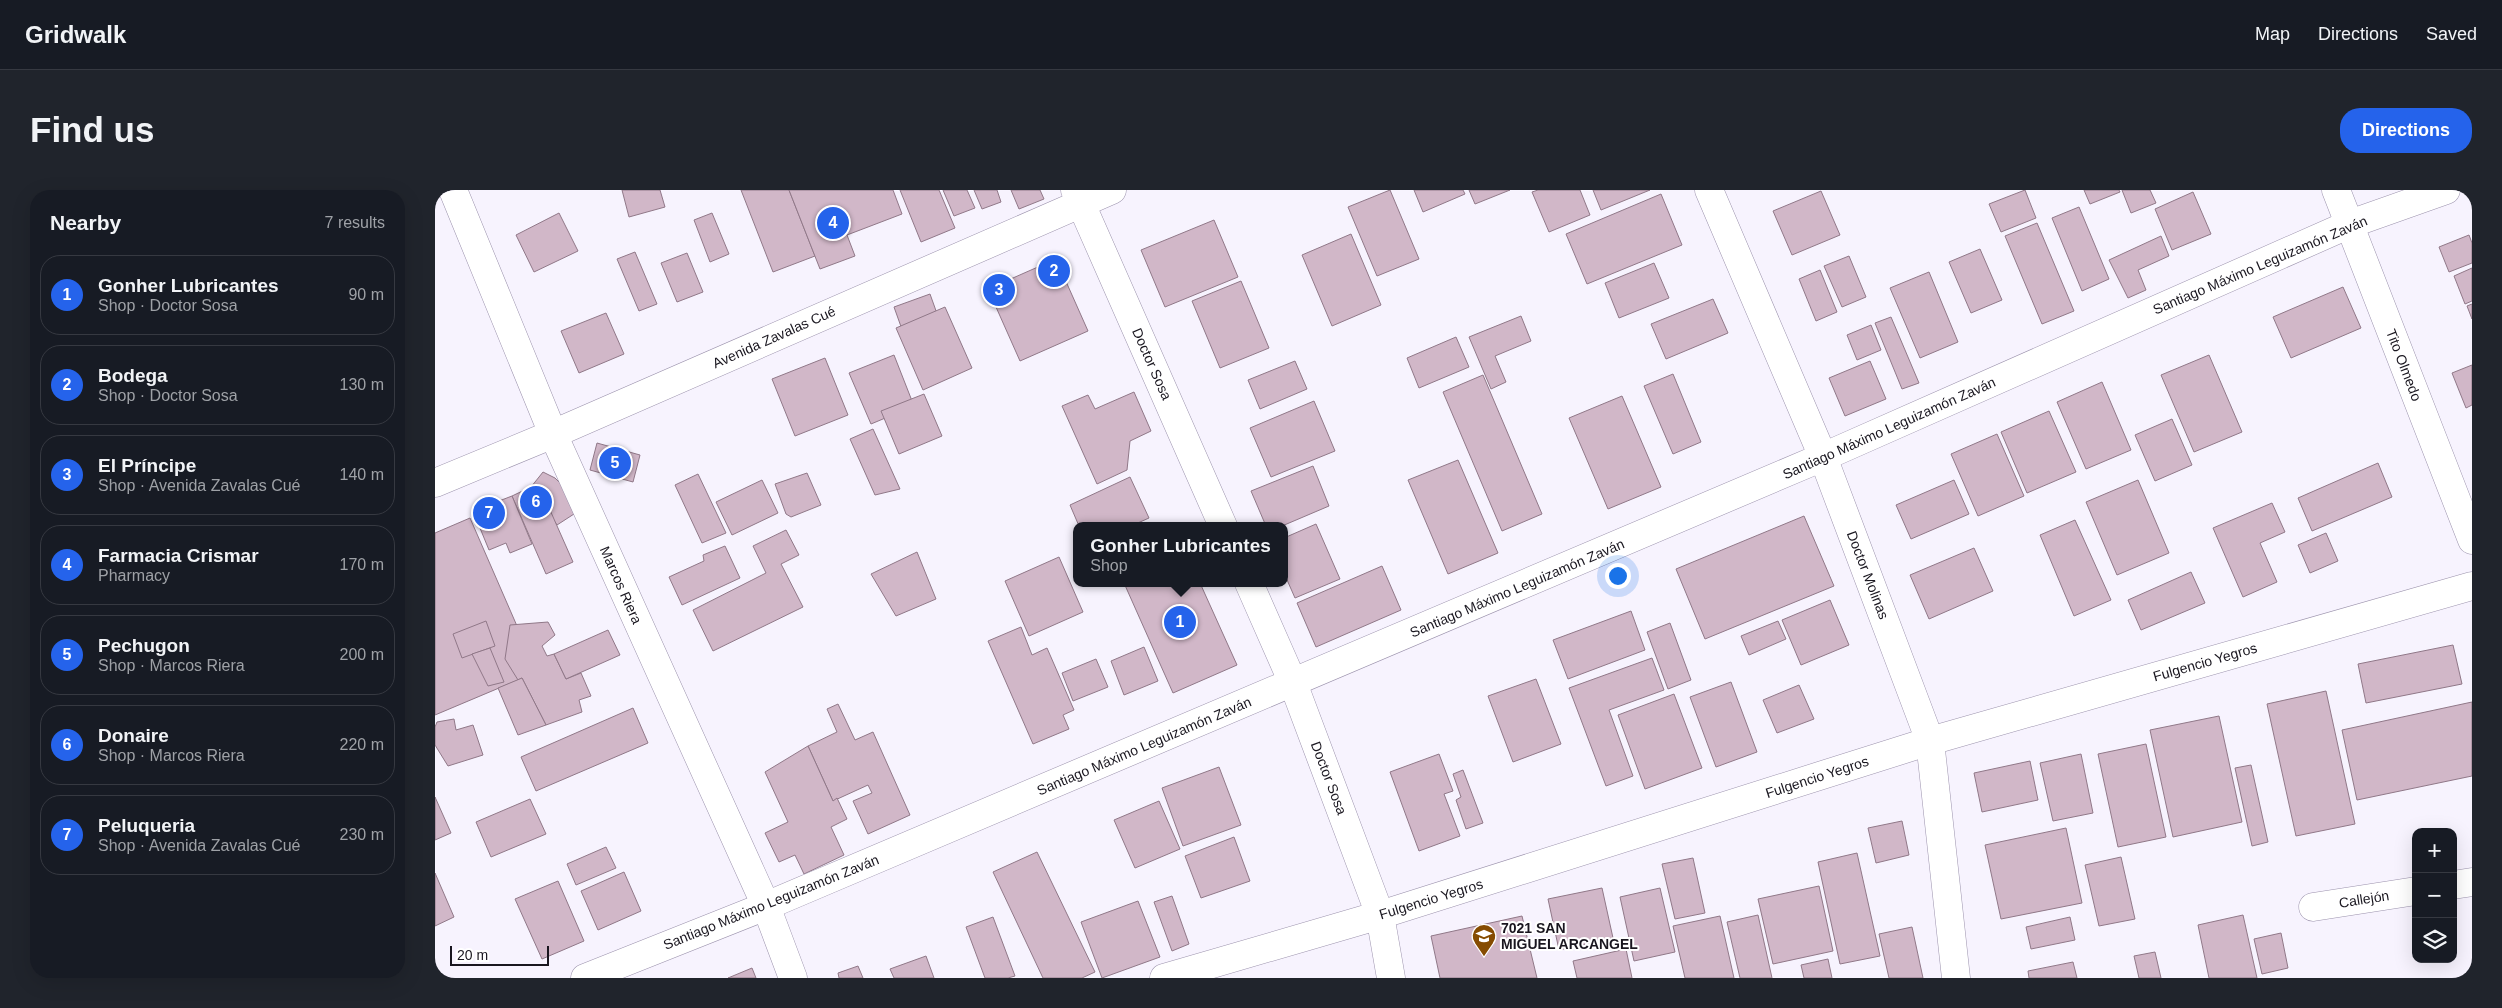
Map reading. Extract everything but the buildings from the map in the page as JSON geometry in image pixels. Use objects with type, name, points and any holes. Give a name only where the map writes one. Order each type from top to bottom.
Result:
[{"type":"street","name":"Marcos Riera","points":[[453,190],[553,434],[766,906],[793,978]]},
{"type":"street","name":"Avenida Zavalas Cué","points":[[435,482],[553,434],[1078,196],[1112,190]]},
{"type":"street","name":"Doctor Molinas","points":[[1709,190],[1823,457],[1930,742],[1956,978]]},
{"type":"street","name":"Tito Olmedo","points":[[2336,190],[2472,540]]},
{"type":"street","name":"Santiago Máximo Leguizamón Zaván","points":[[585,978],[766,906],[1823,457],[2350,224],[2446,190]]},
{"type":"street","name":"Doctor Sosa","points":[[1078,196],[1221,522]]},
{"type":"street","name":"Fulgencio Yegros","points":[[1165,978],[1380,915],[1930,742],[2472,586]]},
{"type":"street","name":"Doctor Sosa","points":[[1251,587],[1293,683],[1380,915],[1391,978]]},
{"type":"street","points":[[2457,884],[2472,882]]},
{"type":"street","name":"Callejón","points":[[2313,907],[2412,892]]},
{"type":"place","name":"Farmacia Crismar","points":[[833,223]]},
{"type":"place","name":"Bodega","points":[[1054,271]]},
{"type":"place","name":"El Príncipe","points":[[999,290]]},
{"type":"place","name":"Pechugon","points":[[615,463]]},
{"type":"place","name":"Donaire","points":[[536,502]]},
{"type":"place","name":"Peluqueria","points":[[489,513]]},
{"type":"place","name":"Gonher Lubricantes","points":[[1180,622]]},
{"type":"place","name":"7021 SAN MIGUEL ARCANGEL","points":[[1484,957]]}]
